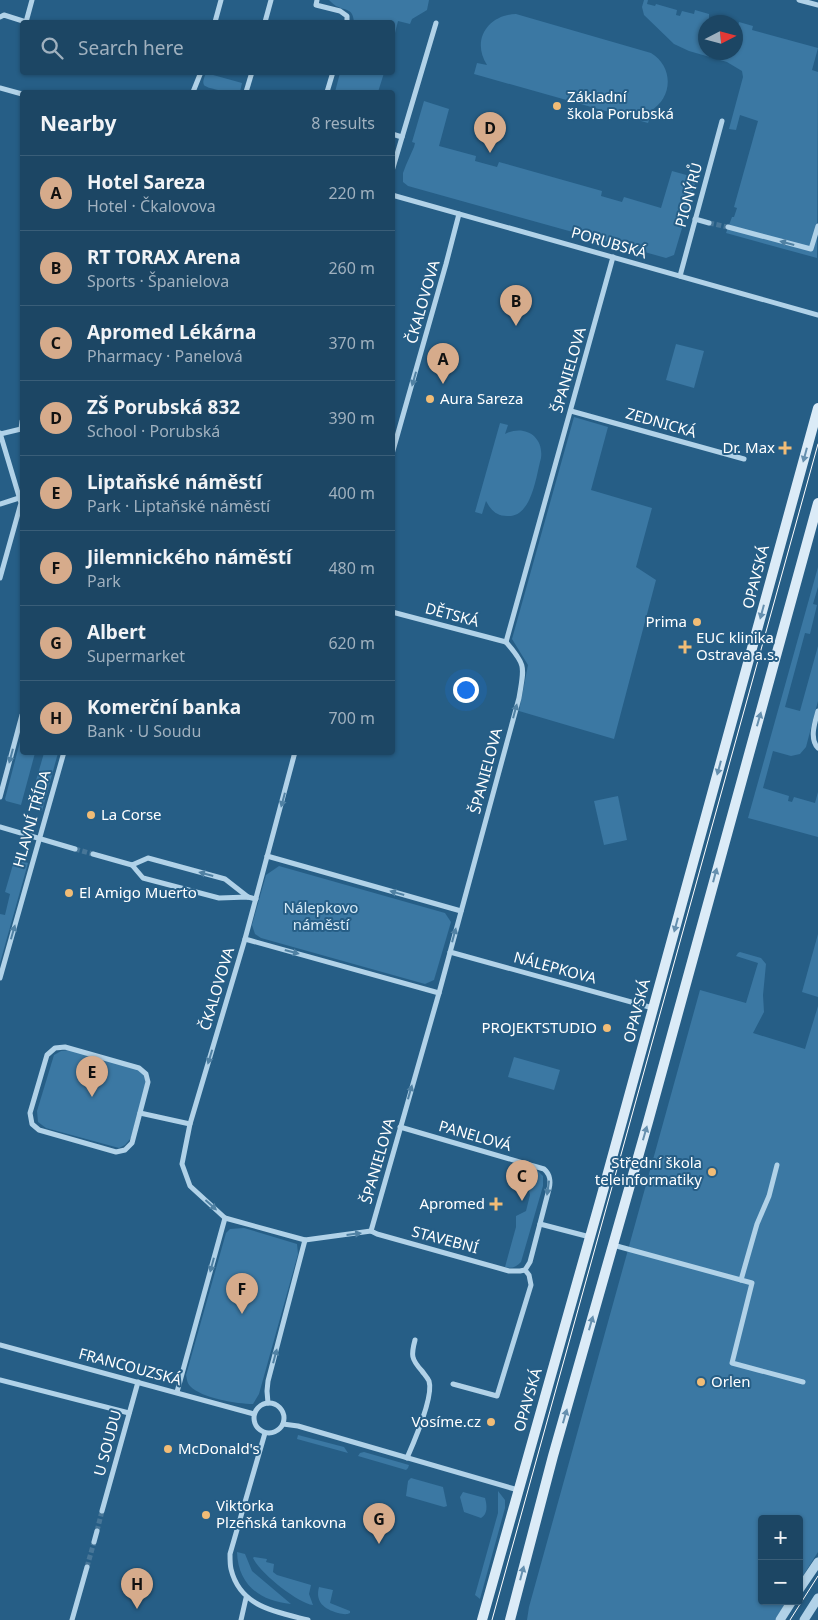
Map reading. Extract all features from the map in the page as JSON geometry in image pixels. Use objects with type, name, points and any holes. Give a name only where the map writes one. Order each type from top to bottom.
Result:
[{"type":"main road","name":"OPAVSKÁ","points":[[482,1620],[590,1237],[818,408]]},
{"type":"main road","points":[[510,1620],[553,1456],[818,504]]},
{"type":"street","points":[[27,20],[32,0]]},
{"type":"street","points":[[216,20],[221,0]]},
{"type":"street","points":[[266,20],[271,0]]},
{"type":"street","points":[[317,0],[316,4],[340,11],[347,16],[348,20]]},
{"type":"street","points":[[799,0],[818,5]]},
{"type":"street","points":[[0,17],[4,15],[20,20]]},
{"type":"street","points":[[395,161],[436,23]]},
{"type":"street","points":[[194,90],[200,75]]},
{"type":"street","points":[[247,90],[251,75]]},
{"type":"street","points":[[328,90],[332,75]]},
{"type":"street","points":[[0,88],[20,93]]},
{"type":"street","name":"PIONÝRŮ","points":[[680,276],[722,121]]},
{"type":"street","points":[[395,135],[402,137]]},
{"type":"street","name":"PORUBSKÁ","points":[[395,197],[818,315]]},
{"type":"street","name":"ČKALOVOVA","points":[[395,442],[459,214]]},
{"type":"street","points":[[695,219],[709,222]]},
{"type":"street","points":[[728,228],[811,249],[818,226]]},
{"type":"street","name":"ŠPANIELOVA","points":[[371,1231],[519,698],[523,671],[521,661],[506,642],[613,257]]},
{"type":"street","name":"ZEDNICKÁ","points":[[571,411],[744,459]]},
{"type":"street","points":[[0,504],[19,498],[0,434],[20,428]]},
{"type":"street","points":[[0,578],[20,506]]},
{"type":"street","name":"DĚTSKÁ","points":[[395,613],[506,642]]},
{"type":"street","points":[[818,711],[813,734],[815,745],[818,748]]},
{"type":"street","points":[[0,796],[20,722]]},
{"type":"street","name":"HLAVNÍ TŘÍDA","points":[[0,978],[63,755]]},
{"type":"street","name":"ČKALOVOVA","points":[[225,1218],[190,1186],[182,1164],[190,1124],[245,939],[294,755]]},
{"type":"street","points":[[0,828],[75,849]]},
{"type":"street","points":[[93,854],[132,865],[143,878],[219,898],[248,897],[256,899]]},
{"type":"street","points":[[267,856],[461,911]]},
{"type":"street","points":[[132,865],[148,858],[215,876],[225,879],[248,897]]},
{"type":"street","points":[[245,939],[438,993]]},
{"type":"street","name":"NÁLEPKOVA","points":[[450,952],[653,1008]]},
{"type":"street","points":[[65,1047],[140,1068],[146,1074],[148,1082],[140,1113],[132,1143],[125,1150],[116,1152],[39,1130],[32,1124],[30,1113],[47,1055],[55,1048],[65,1047]]},
{"type":"street","points":[[140,1113],[190,1124]]},
{"type":"street","name":"PANELOVÁ","points":[[400,1127],[544,1169],[548,1173],[550,1185],[530,1262],[525,1270]]},
{"type":"street","points":[[741,1280],[758,1224],[769,1196],[777,1165]]},
{"type":"street","points":[[177,1392],[225,1218],[305,1240],[371,1231]]},
{"type":"street","points":[[540,1224],[590,1237]]},
{"type":"street","name":"STAVEBNÍ","points":[[371,1231],[514,1272],[525,1270]]},
{"type":"street","points":[[268,1403],[268,1381],[305,1240]]},
{"type":"street","points":[[613,1245],[752,1283],[732,1363],[803,1382]]},
{"type":"street","points":[[453,1384],[497,1396],[531,1285],[529,1275],[525,1270]]},
{"type":"street","points":[[407,1458],[418,1432],[429,1392],[429,1381],[416,1365],[412,1356],[414,1340]]},
{"type":"street","name":"FRANCOUZSKÁ","points":[[0,1345],[254,1414]]},
{"type":"street","points":[[0,1380],[129,1414]]},
{"type":"street","name":"U SOUDU","points":[[102,1511],[138,1382]]},
{"type":"street","points":[[268,1403],[282,1411],[283,1424],[275,1432],[265,1433],[256,1426],[254,1414],[258,1408],[268,1403]]},
{"type":"street","points":[[283,1424],[298,1426],[518,1490]]},
{"type":"street","points":[[265,1433],[230,1554],[231,1570],[246,1598],[270,1610],[308,1620]]},
{"type":"street","points":[[94,1542],[97,1531]]},
{"type":"street","points":[[803,1584],[818,1562]]},
{"type":"street","points":[[72,1620],[87,1567]]},
{"type":"street","points":[[240,1620],[246,1598]]},
{"type":"street","points":[[804,1620],[818,1598]]},
{"type":"street","points":[[780,1620],[789,1605]]},
{"type":"green space","points":[[329,0],[429,0],[427,10],[412,19],[410,24],[398,21],[395,33],[395,20],[354,20],[351,12],[336,6]]},
{"type":"green space","points":[[644,0],[648,0],[647,4],[655,6],[656,4],[677,10],[676,15],[680,16],[682,11],[694,14],[695,10],[709,14],[698,15],[698,54],[674,44],[644,15],[642,7]]},
{"type":"green space","points":[[516,14],[651,53],[659,59],[664,66],[668,82],[663,98],[650,111],[652,112],[648,123],[474,74],[477,63],[487,65],[481,47],[485,30],[497,19],[506,15]]},
{"type":"green space","points":[[743,23],[753,26],[752,30],[818,48],[812,70],[818,72],[817,258],[726,233],[737,208],[734,207],[758,121],[740,115],[736,130],[729,129],[743,77],[742,71],[720,60],[743,60]]},
{"type":"green space","points":[[205,75],[213,75],[242,83],[240,90],[220,90],[204,85]]},
{"type":"green space","points":[[339,75],[383,75],[379,90],[336,90]]},
{"type":"green space","points":[[424,101],[449,109],[439,146],[476,156],[475,161],[497,167],[499,162],[602,191],[601,196],[622,202],[624,197],[661,208],[672,171],[697,178],[674,255],[666,258],[408,186],[403,182],[403,173],[414,147],[415,143],[412,142]]},
{"type":"green space","points":[[676,344],[704,351],[694,388],[666,380]]},
{"type":"green space","points":[[574,417],[608,427],[591,490],[652,508],[636,567],[656,580],[614,739],[519,711],[528,665],[512,639]]},
{"type":"green space","points":[[500,423],[508,425],[505,434],[519,430],[531,434],[536,438],[541,450],[541,458],[532,494],[522,510],[515,515],[507,516],[494,512],[486,501],[482,514],[475,512]]},
{"type":"green space","points":[[818,567],[818,587],[813,604],[817,605],[810,634],[805,633],[785,707],[800,711],[818,646],[818,701],[806,747],[800,754],[791,756],[773,751],[763,788],[789,796],[788,801],[792,802],[794,797],[815,803],[818,792],[818,837],[748,818]]},
{"type":"green space","points":[[20,742],[20,755],[34,755],[21,805],[6,801]]},
{"type":"green space","points":[[43,755],[57,755],[42,811],[35,809],[36,803],[30,801]]},
{"type":"green space","points":[[618,796],[627,840],[604,845],[594,801]]},
{"type":"green space","points":[[16,859],[28,863],[0,963],[0,914],[5,915],[10,894],[5,892]]},
{"type":"green space","name":"Nálepkovo náměstí","points":[[279,866],[445,913],[451,922],[434,980],[425,984],[261,938],[255,934],[252,925],[266,875]]},
{"type":"green space","points":[[818,934],[818,997],[802,992]]},
{"type":"green space","points":[[738,953],[761,958],[766,964],[763,995],[764,1012],[753,1033],[805,1049],[818,1006],[818,1552],[803,1576],[803,1515],[758,1515],[758,1605],[784,1605],[775,1620],[527,1620],[529,1607],[700,990],[746,1003],[758,963],[736,956]]},
{"type":"green space","points":[[70,1050],[137,1069],[144,1075],[146,1083],[131,1138],[125,1145],[119,1148],[46,1128],[38,1122],[37,1111],[54,1055],[61,1051]]},
{"type":"green space","points":[[514,1057],[560,1070],[554,1090],[508,1077]]},
{"type":"green space","points":[[531,1167],[543,1176],[543,1186],[521,1262],[514,1267],[505,1267],[516,1227],[516,1216],[526,1211],[530,1195],[527,1183]]},
{"type":"green space","points":[[244,1228],[297,1244],[298,1254],[259,1394],[253,1404],[238,1403],[202,1394],[190,1386],[186,1375],[226,1233],[230,1229]]},
{"type":"green space","points":[[298,1435],[344,1447],[348,1453],[297,1439]]},
{"type":"green space","points":[[364,1452],[409,1465],[406,1470],[358,1456]]},
{"type":"green space","points":[[411,1478],[443,1487],[447,1506],[444,1507],[406,1496],[408,1481]]},
{"type":"green space","points":[[498,1491],[505,1500],[505,1508],[480,1599],[475,1595],[498,1513]]},
{"type":"green space","points":[[463,1492],[485,1498],[485,1514],[481,1518],[464,1512],[460,1497]]},
{"type":"green space","points":[[237,1552],[245,1554],[252,1571],[291,1604],[270,1599],[253,1589],[246,1582],[242,1574],[238,1564]]},
{"type":"green space","points":[[254,1557],[267,1559],[266,1562],[274,1564],[273,1572],[277,1575],[311,1585],[309,1594],[313,1605],[298,1599],[280,1586],[263,1571]]},
{"type":"green space","points":[[319,1587],[333,1590],[330,1603],[350,1611],[350,1613],[338,1613],[325,1607],[318,1597]]},
{"type":"tunnel","points":[[709,223],[728,227]]},
{"type":"tunnel","points":[[75,849],[93,854]]},
{"type":"tunnel","points":[[97,1531],[102,1511]]},
{"type":"tunnel","points":[[87,1567],[94,1542]]},
{"type":"tram line","points":[[492,1620],[818,444]]},
{"type":"tram line","points":[[790,1620],[818,1576]]},
{"type":"place","name":"Základní škola Porubská","points":[[557,106]]},
{"type":"place","name":"ZŠ Porubská 832","points":[[490,153]]},
{"type":"place","name":"RT TORAX Arena","points":[[516,326]]},
{"type":"place","name":"Hotel Sareza","points":[[443,384]]},
{"type":"place","name":"Aura Sareza","points":[[430,399]]},
{"type":"place","name":"Dr. Max","points":[[785,448]]},
{"type":"place","name":"Prima","points":[[697,622]]},
{"type":"place","name":"EUC klinika Ostrava a.s.","points":[[685,647]]},
{"type":"place","name":"La Corse","points":[[91,815]]},
{"type":"place","name":"El Amigo Muerto","points":[[69,893]]},
{"type":"place","name":"PROJEKTSTUDIO","points":[[607,1028]]},
{"type":"place","name":"Liptaňské náměstí","points":[[92,1097]]},
{"type":"place","name":"Střední škola teleinformatiky","points":[[712,1172]]},
{"type":"place","name":"Apromed Lékárna","points":[[522,1201]]},
{"type":"place","name":"Apromed","points":[[496,1204]]},
{"type":"place","name":"Jilemnického náměstí","points":[[242,1314]]},
{"type":"place","name":"Orlen","points":[[701,1382]]},
{"type":"place","name":"Vosíme.cz","points":[[491,1422]]},
{"type":"place","name":"McDonald's","points":[[168,1449]]},
{"type":"place","name":"Viktorka Plzeňská tankovna","points":[[206,1515]]},
{"type":"place","name":"Albert","points":[[379,1544]]},
{"type":"place","name":"Komerční banka","points":[[137,1609]]}]
